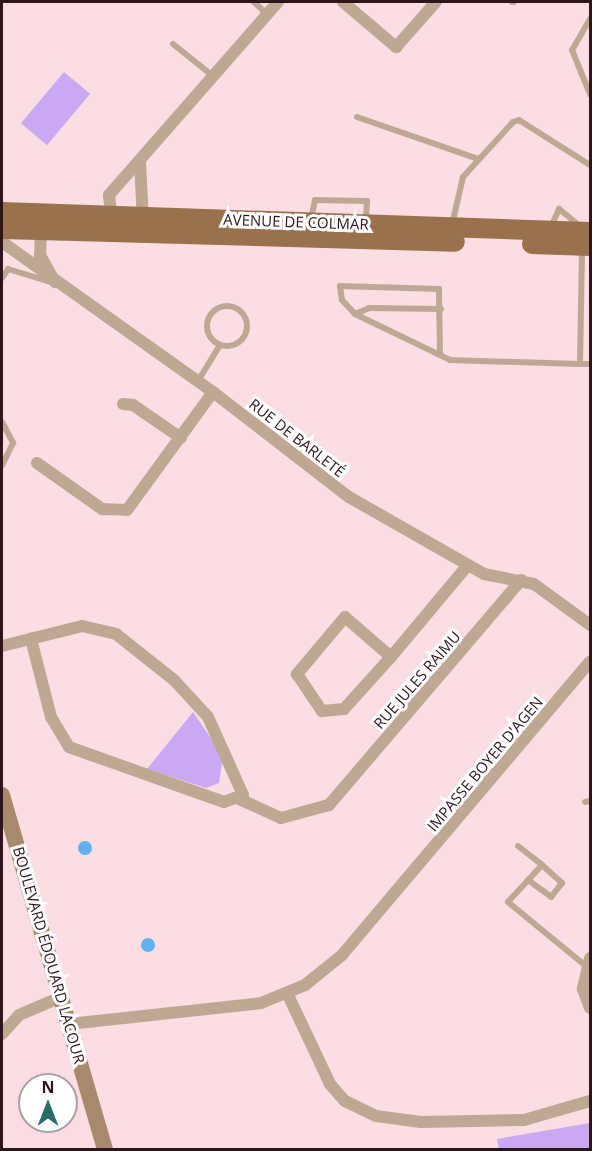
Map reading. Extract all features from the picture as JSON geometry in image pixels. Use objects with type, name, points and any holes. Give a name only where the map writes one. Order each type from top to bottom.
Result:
[{"type":"main road","name":"AVENUE DE COLMAR","points":[[11,221],[108,215],[143,224],[587,239]]},
{"type":"main road","name":"AVENUE DE COLMAR","points":[[11,221],[41,231],[123,231],[143,224],[307,222],[549,231],[587,239]]},
{"type":"main road","name":"BOULEVARD ÉDOUARD LACOUR","points":[[2,801],[104,1149]]},
{"type":"street","points":[[123,231],[108,215],[109,195],[278,2]]},
{"type":"street","points":[[343,2],[396,46],[436,2]]},
{"type":"street","points":[[140,162],[143,224]]},
{"type":"street","points":[[11,221],[18,254]]},
{"type":"street","points":[[41,231],[40,255],[56,283]]},
{"type":"street","name":"RUE DE BARLETÉ","points":[[2,242],[56,283],[213,392],[349,497],[491,576],[521,580],[546,590],[591,625]]},
{"type":"street","points":[[37,462],[102,509],[123,512],[181,438],[213,392]]},
{"type":"street","points":[[123,404],[133,405],[181,438]]},
{"type":"street","points":[[391,657],[345,617],[297,674],[316,705],[335,714],[391,657],[468,565]]},
{"type":"street","name":"RUE JULES RAIMU","points":[[239,799],[281,818],[334,800],[521,580]]},
{"type":"street","points":[[2,646],[31,639],[94,626],[116,634],[157,664],[221,737],[244,789],[239,799],[224,802],[176,788],[69,747],[51,717],[31,639]]},
{"type":"street","name":"IMPASSE BOYER D'AGEN","points":[[288,995],[342,955],[591,662]]},
{"type":"street","points":[[589,968],[583,990],[591,1008]]},
{"type":"street","points":[[69,1024],[288,995],[330,1084],[345,1101],[376,1116],[421,1122],[524,1120],[591,1101]]},
{"type":"street","points":[[2,1034],[19,1015],[61,997]]},
{"type":"lane","points":[[254,2],[267,14]]},
{"type":"lane","points":[[591,19],[572,50],[591,94]]},
{"type":"lane","points":[[173,44],[214,76]]},
{"type":"lane","points":[[357,117],[478,159]]},
{"type":"lane","points":[[452,228],[463,177],[478,159],[519,120],[591,165]]},
{"type":"lane","points":[[580,364],[587,239]]},
{"type":"lane","points":[[2,278],[5,267],[56,283]]},
{"type":"lane","points":[[440,355],[441,309],[435,287],[340,286],[342,300],[355,314],[450,360],[591,364]]},
{"type":"lane","points":[[217,308],[236,308],[246,318],[247,331],[239,343],[220,345],[209,337],[208,318],[217,308]]},
{"type":"lane","points":[[355,314],[369,308],[441,309]]},
{"type":"lane","points":[[198,381],[220,345]]},
{"type":"lane","points":[[2,423],[13,443],[2,465]]},
{"type":"lane","points":[[518,846],[562,883],[551,897],[528,880]]},
{"type":"lane","points":[[542,865],[508,902],[589,968]]},
{"type":"shaded area","points":[[64,72],[90,94],[47,145],[21,123]]},
{"type":"shaded area","points":[[193,712],[223,756],[219,783],[206,788],[147,769]]},
{"type":"shaded area","points":[[590,1123],[590,1149],[499,1149],[497,1139]]},
{"type":"water","points":[[85,841],[90,843],[92,848],[90,853],[85,855],[80,853],[78,848],[80,843]]},
{"type":"water","points":[[145,938],[151,938],[155,945],[151,952],[145,952],[141,948],[141,942]]}]
